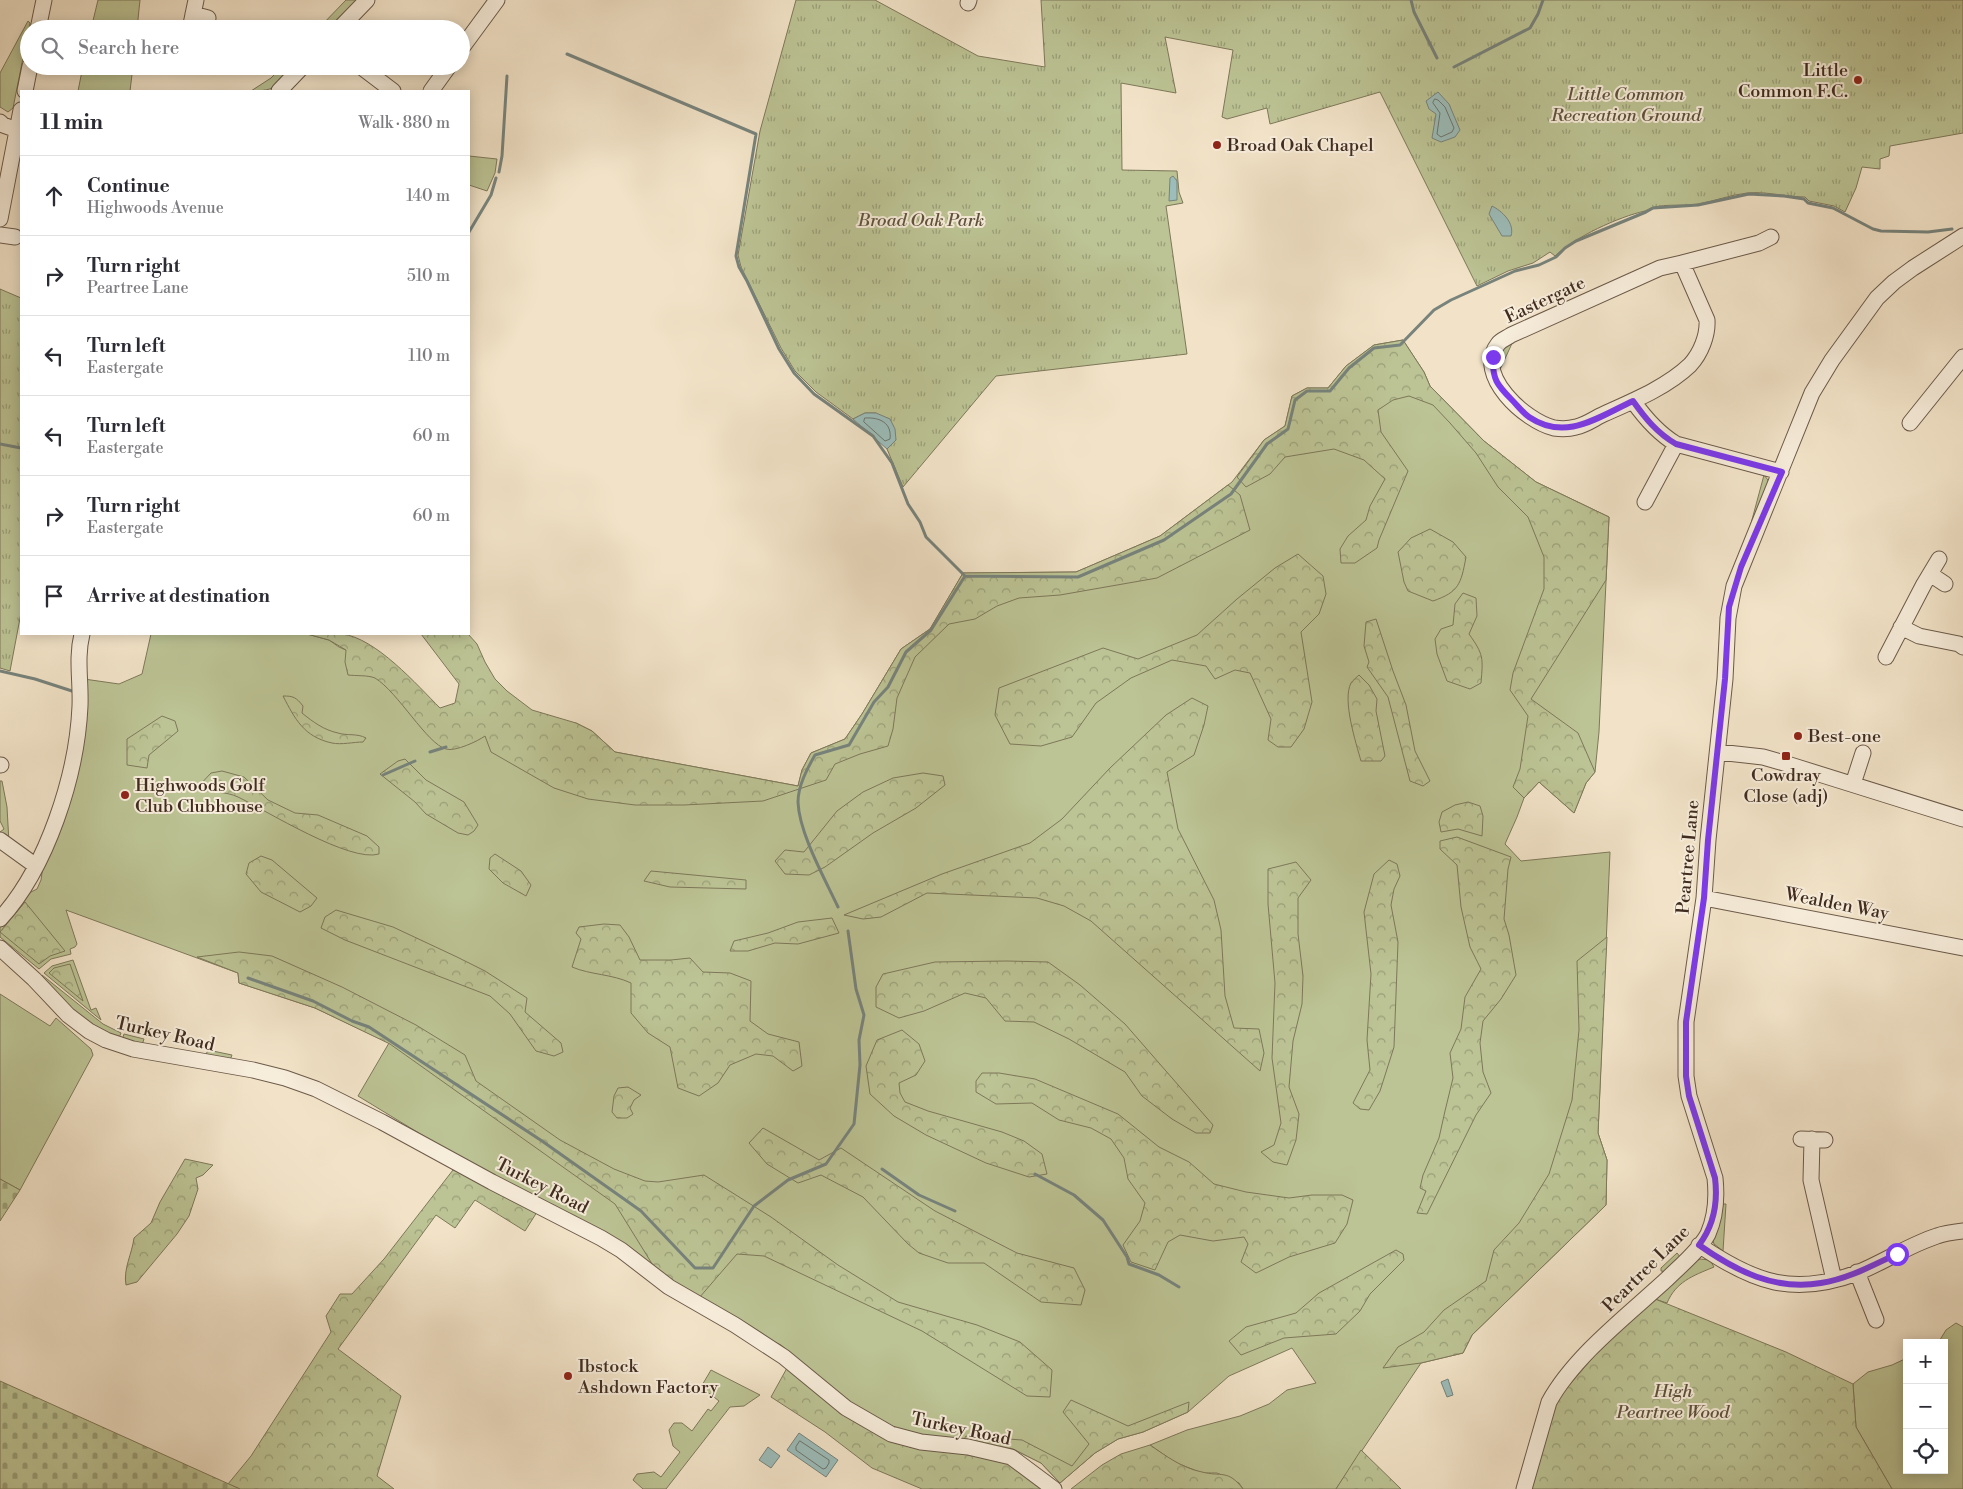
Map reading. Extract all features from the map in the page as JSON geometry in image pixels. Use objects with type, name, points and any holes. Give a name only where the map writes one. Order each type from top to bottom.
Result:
[{"type":"street","points":[[40,20],[44,0]]},
{"type":"street","points":[[348,20],[367,0]]},
{"type":"street","points":[[470,37],[497,0]]},
{"type":"street","points":[[25,90],[28,75]]},
{"type":"street","points":[[280,90],[294,75]]},
{"type":"street","points":[[372,75],[393,90]]},
{"type":"street","points":[[432,90],[443,75]]},
{"type":"street","points":[[0,219],[20,115]]},
{"type":"street","points":[[0,122],[17,130]]},
{"type":"street","points":[[0,235],[15,238]]},
{"type":"street","name":"Peartree Lane","points":[[1524,1489],[1549,1402],[1556,1390],[1591,1349],[1699,1245],[1707,1235],[1713,1219],[1716,1189],[1715,1178],[1693,1112],[1686,1076],[1686,1022],[1704,898],[1708,840],[1725,679],[1729,607],[1741,567],[1782,472],[1812,393],[1832,360],[1877,298],[1894,282],[1913,268],[1961,243]]},
{"type":"street","name":"Eastergate","points":[[1682,263],[1707,320],[1708,329],[1706,338],[1691,364],[1674,377],[1633,401],[1577,427],[1552,428],[1528,416],[1498,386],[1492,372],[1493,357],[1498,343],[1511,336],[1660,268],[1682,263],[1765,245]]},
{"type":"street","points":[[1910,423],[1963,358]]},
{"type":"street","points":[[1633,401],[1653,427],[1664,437],[1676,444],[1782,472]]},
{"type":"street","points":[[1643,505],[1676,444]]},
{"type":"street","points":[[1886,657],[1939,560]]},
{"type":"street","points":[[1930,574],[1945,584]]},
{"type":"street","points":[[1901,627],[1919,636],[1963,646]]},
{"type":"street","points":[[0,919],[21,893],[36,866],[51,834],[64,793],[73,755],[80,705],[78,652],[82,635]]},
{"type":"street","points":[[1853,784],[1865,748]]},
{"type":"street","points":[[1718,752],[1763,757],[1963,818]]},
{"type":"street","points":[[0,840],[36,866]]},
{"type":"street","name":"Wealden Way","points":[[1704,898],[1963,948]]},
{"type":"street","name":"Turkey Road","points":[[0,948],[34,979],[68,1015],[89,1031],[106,1040],[134,1050],[252,1070],[285,1078],[316,1089],[382,1122],[621,1250],[669,1287],[736,1325],[784,1357],[846,1408],[891,1434],[921,1442],[968,1447],[1011,1456],[1054,1489]]},
{"type":"street","points":[[1813,1139],[1811,1180],[1834,1280]]},
{"type":"street","points":[[1699,1245],[1727,1264],[1762,1280],[1783,1284],[1806,1285],[1834,1280],[1857,1272],[1938,1235],[1963,1231]]},
{"type":"street","points":[[1857,1272],[1876,1320]]},
{"type":"green space","points":[[98,0],[140,0],[138,20],[93,20]]},
{"type":"green space","points":[[346,0],[361,0],[341,20],[327,20]]},
{"type":"green space","name":"Broad Oak Park","points":[[796,0],[875,0],[978,56],[1045,67],[1041,0],[1963,0],[1963,133],[1890,146],[1889,156],[1880,159],[1880,169],[1862,167],[1856,188],[1845,212],[1834,206],[1809,201],[1805,197],[1761,193],[1741,194],[1691,205],[1651,208],[1622,218],[1585,235],[1555,256],[1550,252],[1533,263],[1508,271],[1477,286],[1380,92],[1270,124],[1267,108],[1227,119],[1222,117],[1233,50],[1165,37],[1176,93],[1121,83],[1122,170],[1177,171],[1179,192],[1183,203],[1166,206],[1187,354],[996,376],[903,487],[887,449],[896,440],[876,413],[865,413],[853,419],[816,392],[795,371],[781,348],[741,267],[738,255],[760,131]]},
{"type":"green space","points":[[20,36],[20,73],[13,108],[8,112],[0,107],[0,73]]},
{"type":"green space","points":[[81,75],[132,75],[130,90],[78,90]]},
{"type":"green space","points":[[274,75],[286,75],[272,88],[253,90]]},
{"type":"green space","points":[[470,156],[497,159],[495,173],[487,191],[470,185]]},
{"type":"green space","points":[[0,289],[20,298],[20,618],[10,671],[0,668]]},
{"type":"green space","points":[[1514,339],[1498,374],[1499,353],[1504,346]]},
{"type":"green space","points":[[1403,340],[1424,372],[1430,386],[1484,441],[1536,482],[1609,517],[1599,732],[1595,772],[1586,783],[1574,813],[1539,782],[1524,798],[1505,844],[1521,861],[1610,852],[1598,1133],[1607,1160],[1606,1205],[1472,1335],[1463,1353],[1421,1363],[1336,1489],[1243,1489],[1239,1483],[1217,1473],[1202,1473],[1174,1462],[1150,1445],[1187,1430],[1240,1416],[1269,1404],[1287,1390],[1316,1383],[1292,1348],[1229,1376],[1188,1412],[1143,1432],[1118,1439],[1095,1453],[1060,1483],[1041,1463],[1013,1449],[921,1436],[892,1429],[850,1404],[781,1345],[764,1337],[522,1190],[450,1152],[358,1096],[389,1043],[315,1008],[239,983],[238,973],[66,910],[77,944],[70,949],[71,954],[51,959],[39,969],[0,937],[0,925],[25,895],[37,889],[41,880],[44,858],[84,679],[119,684],[142,674],[151,635],[311,635],[329,640],[359,656],[442,743],[488,724],[576,723],[592,731],[615,752],[798,786],[802,770],[811,753],[845,739],[901,649],[930,629],[963,573],[1076,572],[1160,536],[1232,482],[1264,440],[1285,426],[1292,396],[1307,388],[1328,388],[1346,366],[1374,345]]},
{"type":"green space","points":[[1403,340],[1424,372],[1430,386],[1484,441],[1536,482],[1609,517],[1606,580],[1531,699],[1578,733],[1595,772],[1586,783],[1574,813],[1539,782],[1524,798],[1513,787],[1520,769],[1528,716],[1510,690],[1513,673],[1544,589],[1544,557],[1528,517],[1498,487],[1476,453],[1433,405],[1409,396],[1393,400],[1378,410],[1381,432],[1408,471],[1377,548],[1355,563],[1341,563],[1340,549],[1348,536],[1366,520],[1370,506],[1385,479],[1364,460],[1334,449],[1285,457],[1270,474],[1246,487],[1237,477],[1264,440],[1285,426],[1292,396],[1307,388],[1328,388],[1346,366],[1374,345]]},
{"type":"green space","points":[[1764,475],[1768,480],[1769,489],[1749,531]]},
{"type":"green space","points":[[1228,485],[1240,495],[1250,530],[1157,578],[1060,595],[1019,598],[997,606],[975,619],[949,624],[915,657],[897,698],[893,729],[888,746],[835,764],[826,780],[763,801],[684,805],[635,805],[588,799],[554,788],[491,752],[485,736],[460,748],[446,749],[430,738],[393,694],[375,678],[348,675],[345,662],[346,650],[329,640],[311,635],[346,635],[368,644],[395,664],[440,708],[455,703],[459,684],[422,635],[469,635],[477,644],[495,679],[507,691],[532,710],[576,723],[592,731],[615,752],[798,786],[802,770],[811,753],[845,739],[901,649],[930,629],[963,573],[1076,572],[1160,536]]},
{"type":"green space","points":[[1430,529],[1453,542],[1466,557],[1460,580],[1454,590],[1442,598],[1433,601],[1408,591],[1404,582],[1398,552],[1411,538]]},
{"type":"green space","points":[[1298,554],[1323,576],[1326,594],[1319,614],[1301,632],[1312,702],[1304,729],[1291,747],[1278,747],[1268,740],[1271,719],[1250,673],[1235,670],[1215,679],[1206,666],[1172,660],[1131,678],[1096,703],[1072,737],[1041,746],[1010,744],[995,715],[999,688],[1103,648],[1138,659],[1197,635],[1275,568]]},
{"type":"green space","points":[[1463,593],[1476,598],[1477,616],[1469,634],[1480,652],[1482,662],[1481,683],[1470,689],[1447,681],[1437,654],[1435,639],[1441,629],[1453,625],[1455,604]]},
{"type":"green space","points":[[1376,619],[1406,705],[1415,751],[1430,781],[1423,786],[1410,781],[1388,697],[1367,667],[1369,662],[1364,646],[1366,622]]},
{"type":"green space","points":[[1359,675],[1369,685],[1377,699],[1376,711],[1385,756],[1381,761],[1361,761],[1353,733],[1348,700],[1349,690],[1351,683]]},
{"type":"green space","points":[[283,696],[296,699],[303,706],[302,713],[323,728],[341,734],[366,738],[363,742],[339,744],[314,736],[307,732],[296,719]]},
{"type":"green space","points":[[1192,698],[1208,706],[1194,755],[1167,772],[1178,829],[1214,900],[1221,930],[1225,996],[1234,1028],[1259,1029],[1264,1053],[1260,1071],[1091,921],[1064,906],[1037,898],[927,893],[881,917],[863,919],[844,915],[942,874],[1030,843],[1062,819],[1110,768],[1166,715]]},
{"type":"green space","points":[[162,716],[175,721],[178,731],[149,755],[147,768],[127,765],[127,739]]},
{"type":"green space","points":[[405,759],[426,780],[464,802],[478,825],[474,831],[468,835],[458,833],[426,814],[415,802],[380,774],[398,761]]},
{"type":"green space","points":[[222,771],[244,777],[268,800],[295,813],[318,815],[367,836],[379,847],[379,854],[366,855],[329,844],[238,797],[197,788],[211,773]]},
{"type":"green space","points":[[923,773],[943,776],[945,785],[916,808],[873,833],[825,867],[809,875],[785,874],[775,861],[785,850],[804,852],[837,811],[863,792],[893,778]]},
{"type":"green space","points":[[0,781],[2,781],[7,807],[9,843],[0,835],[0,832],[4,829],[0,821]]},
{"type":"green space","points":[[1468,802],[1480,806],[1483,816],[1482,836],[1458,829],[1441,832],[1439,822],[1442,812],[1455,805]]},
{"type":"green space","points":[[1457,837],[1511,857],[1508,869],[1504,919],[1509,935],[1516,975],[1501,999],[1483,1021],[1480,1043],[1483,1072],[1491,1093],[1476,1115],[1427,1214],[1417,1213],[1426,1191],[1420,1188],[1423,1175],[1439,1138],[1453,1078],[1450,1053],[1461,1029],[1465,997],[1481,969],[1470,947],[1461,907],[1457,865],[1440,849],[1440,841]]},
{"type":"green space","points":[[495,854],[521,871],[531,885],[526,896],[503,883],[489,869],[490,858]]},
{"type":"green space","points":[[261,856],[272,860],[317,898],[311,906],[300,912],[261,892],[246,874],[249,863]]},
{"type":"green space","points":[[1389,860],[1397,864],[1400,876],[1394,889],[1391,905],[1398,942],[1394,1047],[1380,1091],[1369,1110],[1360,1109],[1353,1103],[1370,1070],[1367,1040],[1371,974],[1364,912],[1374,874]]},
{"type":"green space","points":[[1296,862],[1311,880],[1298,898],[1298,934],[1303,976],[1302,1004],[1293,1041],[1289,1087],[1299,1114],[1296,1140],[1287,1165],[1273,1162],[1261,1152],[1274,1145],[1281,1123],[1272,1058],[1275,983],[1268,904],[1268,869]]},
{"type":"green space","points":[[651,871],[746,880],[746,889],[670,887],[644,881]]},
{"type":"green space","points":[[25,902],[65,951],[50,956],[39,964],[0,932]]},
{"type":"green space","points":[[336,910],[393,927],[485,971],[527,998],[525,1012],[561,1043],[563,1052],[554,1056],[536,1051],[510,1014],[490,996],[345,940],[321,928],[325,917]]},
{"type":"green space","points":[[832,918],[839,933],[798,944],[775,943],[748,951],[730,951],[734,941],[768,933],[798,922]]},
{"type":"green space","points":[[604,924],[620,925],[629,937],[640,960],[690,958],[703,972],[730,973],[751,981],[750,1021],[768,1034],[799,1042],[802,1066],[793,1071],[773,1056],[756,1054],[730,1065],[718,1083],[699,1096],[678,1088],[670,1047],[648,1033],[631,1013],[631,983],[572,967],[581,939],[576,933],[579,927]]},
{"type":"green space","points":[[1607,937],[1598,1133],[1607,1160],[1606,1205],[1472,1335],[1463,1353],[1421,1363],[1383,1368],[1398,1347],[1424,1332],[1444,1310],[1486,1281],[1494,1250],[1519,1223],[1549,1174],[1572,1100],[1579,1030],[1577,961]]},
{"type":"green space","points":[[239,952],[272,956],[342,987],[416,1025],[465,1055],[476,1081],[560,1140],[614,1169],[645,1181],[658,1182],[704,1175],[771,1217],[838,1265],[898,1302],[977,1325],[1020,1342],[1052,1370],[1050,1397],[1027,1396],[922,1331],[764,1256],[737,1254],[699,1298],[659,1275],[615,1204],[390,1044],[315,1008],[239,983],[238,973],[197,957]]},
{"type":"green space","points":[[73,960],[91,1010],[96,1008],[101,1020],[44,973],[52,966]]},
{"type":"green space","points":[[935,962],[1048,962],[1080,985],[1125,1024],[1213,1125],[1210,1133],[1196,1133],[1172,1119],[1142,1096],[1125,1072],[1069,1039],[1034,1022],[1005,1021],[986,998],[965,993],[924,1011],[899,1018],[876,1007],[876,987],[883,974]]},
{"type":"green space","points":[[70,964],[83,1001],[49,973],[54,968]]},
{"type":"green space","points":[[42,975],[103,1024],[121,1033],[118,1040],[70,1012]]},
{"type":"green space","points":[[0,994],[50,1026],[56,1018],[91,1049],[93,1055],[20,1190],[0,1179]]},
{"type":"green space","points":[[902,1030],[919,1044],[925,1061],[916,1075],[899,1083],[900,1093],[905,1102],[928,1111],[1002,1132],[1024,1141],[1042,1154],[1047,1174],[1029,1177],[986,1163],[926,1135],[894,1116],[870,1094],[866,1066],[877,1040]]},
{"type":"green space","points":[[124,1034],[144,1039],[142,1045],[122,1040]]},
{"type":"green space","points":[[208,1050],[232,1055],[229,1063],[204,1059]]},
{"type":"green space","points":[[982,1073],[999,1073],[1035,1079],[1118,1114],[1159,1147],[1189,1162],[1214,1184],[1246,1192],[1289,1198],[1312,1195],[1342,1195],[1353,1200],[1347,1224],[1335,1243],[1289,1257],[1256,1273],[1241,1262],[1248,1244],[1244,1237],[1213,1241],[1180,1235],[1168,1242],[1155,1270],[1131,1262],[1123,1245],[1140,1221],[1145,1203],[1128,1179],[1124,1158],[1111,1139],[1091,1128],[1059,1120],[1032,1103],[996,1104],[976,1092],[976,1081]]},
{"type":"green space","points":[[628,1087],[641,1095],[634,1100],[630,1108],[633,1114],[627,1118],[617,1118],[612,1112],[614,1096],[618,1088]]},
{"type":"green space","points":[[763,1128],[819,1160],[841,1148],[935,1211],[1017,1253],[1074,1268],[1085,1290],[1081,1305],[1041,1302],[984,1263],[948,1263],[919,1253],[863,1197],[821,1175],[798,1183],[767,1164],[749,1143]]},
{"type":"green space","points":[[185,1159],[213,1165],[203,1175],[196,1178],[198,1189],[189,1216],[177,1234],[137,1282],[126,1285],[127,1267],[134,1238],[151,1223],[160,1202]]},
{"type":"green space","points":[[453,1170],[470,1176],[537,1212],[525,1231],[475,1200],[455,1228],[436,1215],[338,1349],[401,1396],[377,1476],[394,1489],[240,1489],[228,1484],[251,1456],[331,1332],[326,1316],[340,1294],[352,1294],[384,1259]]},
{"type":"green space","points":[[0,1179],[20,1190],[0,1221]]},
{"type":"green space","points":[[1723,1204],[1726,1204],[1723,1251],[1714,1244],[1712,1237]]},
{"type":"green space","points":[[1396,1250],[1403,1254],[1404,1260],[1370,1294],[1360,1311],[1336,1334],[1284,1338],[1241,1355],[1229,1341],[1246,1327],[1296,1313],[1319,1293]]},
{"type":"green space","points":[[1677,1253],[1681,1258],[1667,1272],[1661,1271],[1661,1268]]},
{"type":"green space","points":[[1700,1259],[1710,1260],[1714,1267],[1686,1280],[1675,1290],[1667,1303],[1655,1299],[1691,1264]]},
{"type":"green space","name":"High Peartree Wood","points":[[1655,1299],[1786,1352],[1853,1384],[1856,1427],[1892,1489],[1531,1489],[1553,1410],[1561,1395],[1606,1342]]},
{"type":"green space","points":[[1956,1323],[1963,1327],[1963,1489],[1892,1489],[1856,1427],[1853,1384],[1868,1372],[1903,1360],[1903,1474],[1948,1474],[1948,1339],[1940,1339],[1946,1330]]},
{"type":"green space","points":[[787,1368],[836,1406],[960,1451],[987,1459],[990,1457],[1009,1462],[1047,1489],[922,1489],[872,1468],[825,1432],[771,1397]]},
{"type":"green space","points":[[711,1370],[760,1395],[744,1406],[730,1407],[666,1489],[643,1489],[633,1480],[637,1474],[654,1472],[661,1477],[680,1452],[673,1446],[669,1430],[674,1423],[682,1423],[692,1431],[708,1409],[711,1411],[719,1401],[701,1387]]},
{"type":"green space","points":[[0,1381],[240,1489],[0,1489]]},
{"type":"green space","points":[[1071,1400],[1128,1426],[1189,1402],[1188,1412],[1143,1432],[1118,1439],[1095,1453],[1060,1483],[1041,1463],[1013,1449],[963,1441],[966,1436],[1022,1440],[1072,1466],[1089,1444],[1063,1412]]},
{"type":"green space","points":[[1150,1445],[1188,1468],[1228,1476],[1243,1489],[1071,1489],[1102,1465],[1121,1454]]},
{"type":"green space","points":[[1361,1450],[1401,1489],[1336,1489]]},
{"type":"water","points":[[1438,92],[1449,104],[1460,130],[1455,137],[1441,142],[1432,138],[1436,114],[1429,109],[1426,101]]},
{"type":"water","points":[[1173,176],[1177,181],[1177,200],[1169,201],[1170,178]]},
{"type":"water","points":[[1492,206],[1500,211],[1509,222],[1512,231],[1511,236],[1502,236],[1489,214]]},
{"type":"water","points":[[865,413],[876,413],[890,419],[895,429],[896,440],[887,449],[853,419]]},
{"type":"water","points":[[1448,1379],[1453,1395],[1447,1397],[1441,1382]]},
{"type":"water","points":[[799,1433],[838,1460],[826,1477],[787,1450]]},
{"type":"water","points":[[768,1447],[780,1456],[771,1468],[759,1460]]},
{"type":"waterway","points":[[1411,0],[1414,12],[1437,58]]},
{"type":"waterway","points":[[1454,67],[1530,28],[1543,0]]},
{"type":"waterway","points":[[567,54],[756,134],[736,256],[739,267],[779,349],[794,373],[814,394],[873,436],[892,463],[908,504],[920,522],[926,537],[965,576]]},
{"type":"waterway","points":[[499,172],[502,156],[507,76]]},
{"type":"waterway","points":[[470,230],[491,195],[496,178]]},
{"type":"waterway","points":[[838,907],[814,856],[799,814],[798,802],[804,778],[815,755],[849,745],[874,702],[888,687],[906,652],[931,630],[965,576],[1078,577],[1164,540],[1231,494],[1267,444],[1288,429],[1295,400],[1307,391],[1330,391],[1349,368],[1374,348],[1400,345],[1434,310],[1451,300],[1515,271],[1539,265],[1556,257],[1576,241],[1653,208],[1698,205],[1749,194],[1784,196],[1804,199],[1808,203],[1833,208],[1873,229],[1881,231],[1928,232],[1952,229]]},
{"type":"waterway","points":[[0,444],[20,448]]},
{"type":"waterway","points":[[0,671],[35,679],[72,691]]},
{"type":"waterway","points":[[430,752],[446,747]]},
{"type":"waterway","points":[[383,775],[415,761]]},
{"type":"waterway","points":[[248,978],[313,1001],[352,1021],[369,1027],[542,1141],[641,1211],[695,1268],[713,1268],[754,1206],[788,1180],[826,1164],[854,1124],[860,1065],[859,1040],[864,1015],[856,989],[848,931]]},
{"type":"waterway","points":[[882,1169],[919,1195],[955,1211]]},
{"type":"waterway","points":[[1035,1174],[1074,1195],[1103,1220],[1127,1257],[1129,1264],[1159,1275],[1179,1287]]},
{"type":"place","name":"Little Common F.C.","points":[[1858,80]]},
{"type":"place","name":"Broad Oak Chapel","points":[[1217,145]]},
{"type":"place","name":"Best-one","points":[[1798,736]]},
{"type":"place","name":"Cowdray Close (adj)","points":[[1786,756]]},
{"type":"place","name":"Highwoods Golf Club Clubhouse","points":[[125,795]]},
{"type":"place","name":"Ibstock Ashdown Factory","points":[[568,1376]]},
{"type":"route","points":[[1493,357],[1492,372],[1498,386],[1528,416],[1552,428],[1577,427],[1633,401],[1653,427],[1664,437],[1676,444],[1782,472],[1741,567],[1729,607],[1725,679],[1708,840],[1704,898],[1686,1022],[1686,1076],[1689,1096],[1695,1120],[1715,1178],[1716,1189],[1713,1219],[1707,1235],[1699,1245],[1727,1264],[1762,1280],[1783,1284],[1806,1285],[1834,1280],[1897,1254]]},
{"type":"park label","name":"Little Common Recreation Ground","points":[[1626,104]]}]
